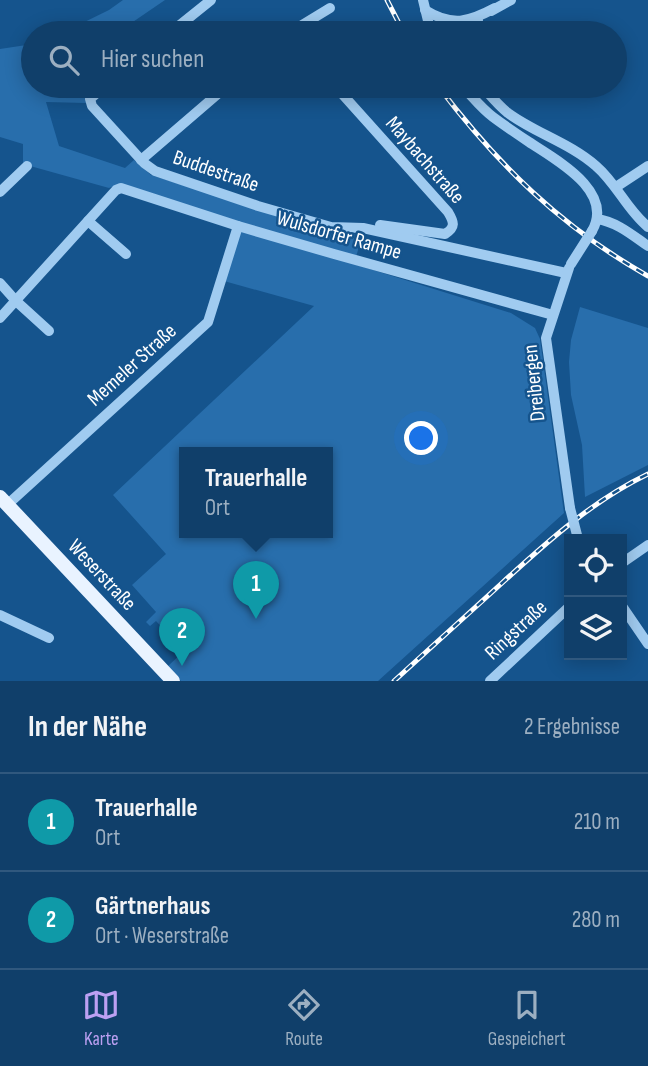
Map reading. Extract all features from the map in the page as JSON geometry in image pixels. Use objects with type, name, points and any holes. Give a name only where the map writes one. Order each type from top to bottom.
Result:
[{"type":"main road","name":"Weserstraße","points":[[4,501],[173,681]]},
{"type":"street","points":[[185,21],[211,0]]},
{"type":"street","points":[[464,21],[511,0]]},
{"type":"street","points":[[424,5],[444,19],[453,21]]},
{"type":"street","points":[[309,21],[330,8]]},
{"type":"street","points":[[477,21],[495,8]]},
{"type":"street","name":"Buddestraße","points":[[91,98],[92,106],[141,160],[155,171],[258,206],[331,227],[363,228],[568,269]]},
{"type":"street","points":[[141,160],[213,98]]},
{"type":"street","name":"Maybachstraße","points":[[346,98],[448,212],[453,220],[451,230]]},
{"type":"street","points":[[474,98],[489,114],[562,163],[583,181],[596,201],[597,219],[608,220],[648,246]]},
{"type":"street","points":[[494,98],[508,113],[596,166],[616,187],[636,217],[648,228]]},
{"type":"street","points":[[0,192],[27,166]]},
{"type":"street","points":[[616,187],[648,166]]},
{"type":"street","name":"Wulsdorfer Rampe","points":[[88,221],[116,190],[127,190],[237,226],[553,315]]},
{"type":"street","name":"Dreibergen","points":[[578,534],[570,508],[547,338],[568,269],[597,219]]},
{"type":"street","points":[[0,318],[88,221],[126,254]]},
{"type":"street","name":"Buddestraße","points":[[363,228],[373,225],[438,233],[451,230]]},
{"type":"street","name":"Memeler Straße","points":[[4,501],[208,322],[237,226]]},
{"type":"street","points":[[0,283],[49,331]]},
{"type":"street","points":[[627,560],[648,545]]},
{"type":"street","name":"Ringstraße","points":[[490,681],[564,612]]},
{"type":"street","points":[[627,613],[648,644]]},
{"type":"street","points":[[0,615],[49,638]]},
{"type":"shaded area","points":[[123,0],[165,0],[134,21],[87,21]]},
{"type":"shaded area","points":[[21,46],[21,98],[86,98],[87,103],[46,102],[59,146],[125,168],[134,160],[151,175],[258,209],[362,236],[354,264],[511,313],[535,328],[540,339],[564,513],[378,681],[181,681],[167,667],[184,651],[156,621],[150,626],[146,622],[156,612],[132,585],[166,554],[113,495],[314,306],[224,281],[240,231],[120,184],[109,188],[23,164],[23,144],[0,137],[0,49]]},
{"type":"shaded area","points":[[580,307],[648,328],[648,465],[585,497],[582,445],[571,395],[569,362],[571,340]]},
{"type":"railway","points":[[387,0],[398,21]]},
{"type":"railway","points":[[448,98],[484,142],[533,192],[587,237],[648,276]]},
{"type":"railway","points":[[394,681],[553,538],[608,497],[648,474]]},
{"type":"place","name":"Trauerhalle","points":[[256,619]]},
{"type":"place","name":"Gärtnerhaus","points":[[182,666]]}]
